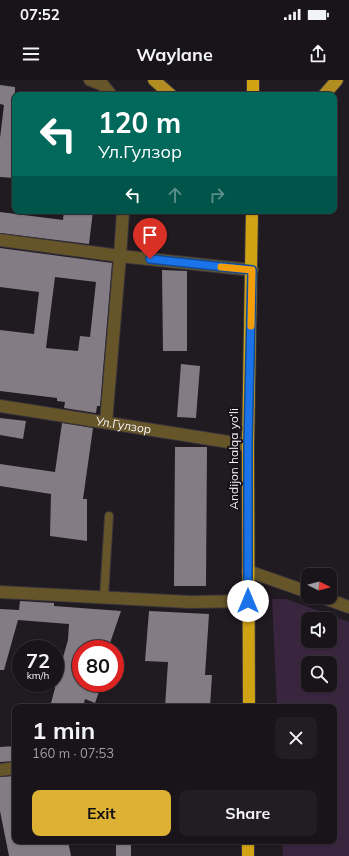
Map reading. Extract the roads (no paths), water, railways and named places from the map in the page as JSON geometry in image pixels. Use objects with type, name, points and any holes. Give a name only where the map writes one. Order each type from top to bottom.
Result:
[{"type":"highway","points":[[253,80],[253,92]]},
{"type":"highway","name":"Andijon halqa yo‘li","points":[[248,704],[248,444],[252,214]]},
{"type":"highway","points":[[248,844],[248,856]]},
{"type":"main road","points":[[154,80],[168,92]]},
{"type":"main road","points":[[327,92],[337,80]]},
{"type":"street","points":[[90,80],[103,85],[109,92]]},
{"type":"street","points":[[106,422],[123,214]]},
{"type":"street","points":[[0,240],[120,256],[252,270]]},
{"type":"street","name":"Ул.Гулзор","points":[[0,406],[248,444]]},
{"type":"street","points":[[248,571],[301,590]]},
{"type":"street","points":[[0,592],[190,602],[248,601]]},
{"type":"street","points":[[337,603],[349,607]]},
{"type":"street","points":[[0,770],[12,768]]},
{"type":"lane","points":[[104,597],[109,516]]}]
